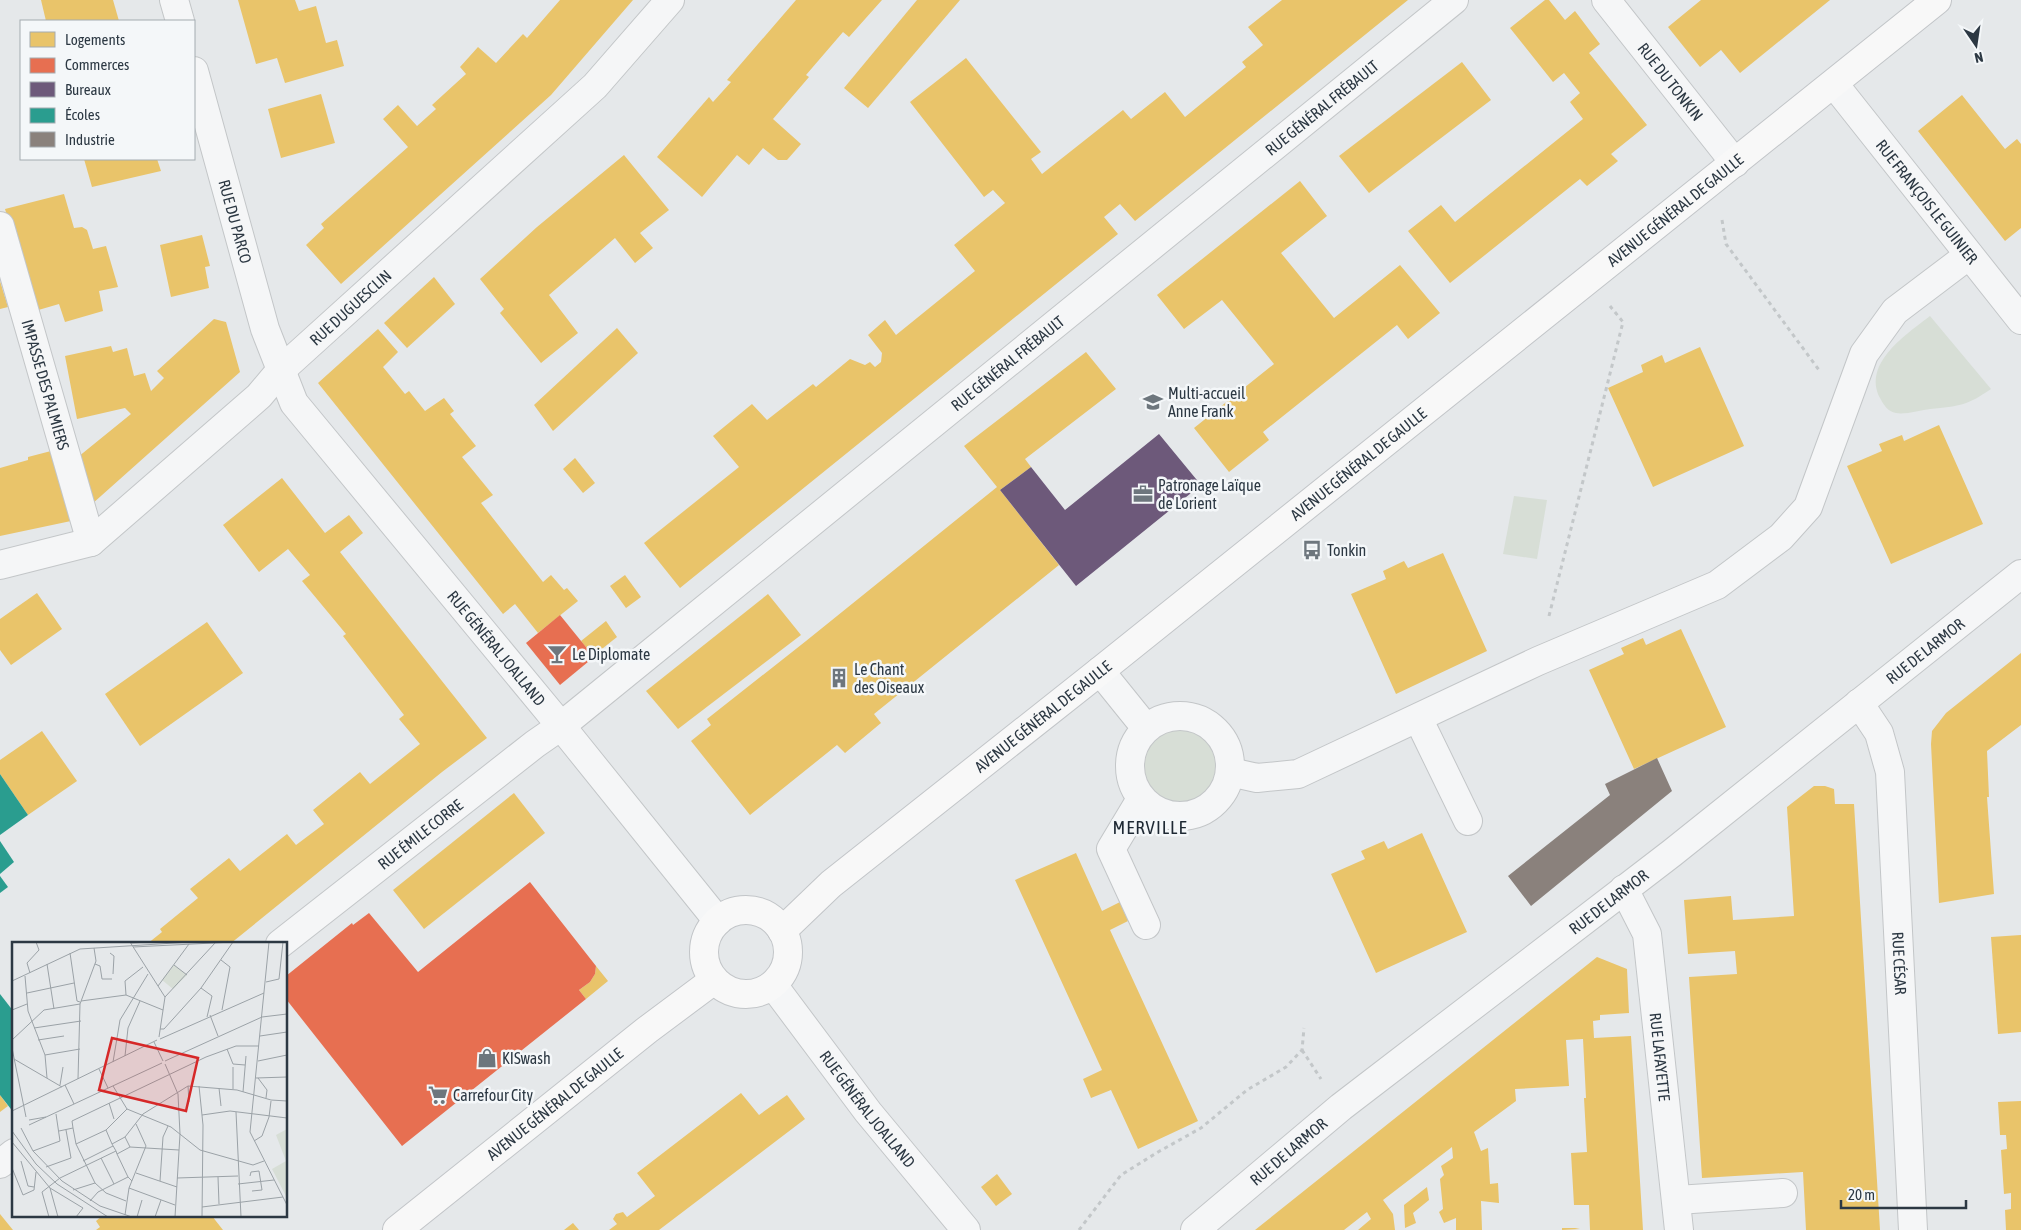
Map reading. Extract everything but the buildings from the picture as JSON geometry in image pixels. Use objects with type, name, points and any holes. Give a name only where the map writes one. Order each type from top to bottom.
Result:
[{"type":"main road","name":"AVENUE GÉNÉRAL DE GAULLE","points":[[782,931],[831,884],[1735,164],[1937,0]]},
{"type":"main road","points":[[740,911],[752,911],[774,921],[782,931],[788,954],[786,965],[781,976],[773,985],[762,991],[749,994],[736,993],[724,989],[714,980],[707,969],[704,956],[707,937],[718,921],[728,915],[740,911]]},
{"type":"main road","name":"AVENUE GÉNÉRAL DE GAULLE","points":[[398,1230],[647,1030],[714,980]]},
{"type":"street","points":[[174,0],[180,20]]},
{"type":"street","name":"RUE DUGUESCLIN","points":[[0,565],[91,542],[259,396],[280,371],[595,86],[670,0]]},
{"type":"street","name":"RUE GÉNÉRAL FRÉBAULT","points":[[561,726],[1454,0]]},
{"type":"street","name":"RUE DU TONKIN","points":[[1606,0],[1735,164]]},
{"type":"street","name":"RUE DU PARCO","points":[[195,75],[265,329],[280,371]]},
{"type":"street","name":"RUE FRANÇOIS LE GUINIER","points":[[1834,84],[2021,320]]},
{"type":"street","name":"IMPASSE DES PALMIERS","points":[[0,226],[91,542]]},
{"type":"street","points":[[1230,772],[1257,778],[1298,774],[1538,661],[1717,585],[1781,537],[1808,507],[1864,354],[1896,311],[1969,254]]},
{"type":"street","name":"RUE GÉNÉRAL JOALLAND","points":[[280,371],[294,403],[561,726],[718,921]]},
{"type":"street","name":"RUE DE LARMOR","points":[[1195,1230],[1341,1107],[1624,889],[2021,574]]},
{"type":"street","points":[[1100,671],[1146,728]]},
{"type":"street","name":"RUE CÉSAR","points":[[1859,703],[1879,733],[1890,772],[1913,1230]]},
{"type":"street","points":[[1178,715],[1196,718],[1211,726],[1223,739],[1230,755],[1230,772],[1225,789],[1214,803],[1200,813],[1168,816],[1153,810],[1141,799],[1133,786],[1129,771],[1130,755],[1136,740],[1146,728],[1161,719],[1178,715]]},
{"type":"street","points":[[1418,718],[1468,821]]},
{"type":"street","name":"RUE ÉMILE CORRE","points":[[283,942],[535,744],[561,726]]},
{"type":"street","points":[[1141,799],[1111,849],[1146,926]]},
{"type":"street","name":"RUE LAFAYETTE","points":[[1624,889],[1647,934],[1679,1230]]},
{"type":"street","name":"RUE GÉNÉRAL JOALLAND","points":[[773,985],[868,1112],[966,1230]]},
{"type":"street","points":[[0,1164],[12,1155]]},
{"type":"street","points":[[1677,1200],[1783,1193]]},
{"type":"path","points":[[1714,180],[1726,244],[1845,405]]},
{"type":"path","points":[[1538,661],[1623,322],[1590,279]]},
{"type":"path","points":[[1304,1028],[1302,1050],[1321,1080]]},
{"type":"path","points":[[1079,1230],[1121,1175],[1201,1128],[1247,1090],[1286,1067],[1302,1050]]},
{"type":"shaded area","points":[[1930,316],[1991,389],[1969,402],[1956,406],[1904,413],[1893,412],[1886,407],[1880,398],[1876,385],[1877,373],[1882,361],[1899,341]]},
{"type":"shaded area","points":[[1514,496],[1547,500],[1537,559],[1503,554]]},
{"type":"shaded area","points":[[1172,728],[1186,728],[1200,734],[1210,744],[1216,758],[1216,772],[1210,786],[1200,796],[1186,802],[1172,802],[1158,796],[1148,786],[1142,772],[1142,758],[1148,744],[1158,734]]},
{"type":"place","name":"Multi-accueil Anne Frank","points":[[1153,402]]},
{"type":"place","name":"Patronage Laïque de Lorient","points":[[1143,494]]},
{"type":"place","name":"Tonkin","points":[[1312,550]]},
{"type":"place","name":"Le Diplomate","points":[[557,654]]},
{"type":"place","name":"Le Chant des Oiseaux","points":[[839,678]]},
{"type":"place","name":"KISwash","points":[[487,1058]]},
{"type":"place","name":"Carrefour City","points":[[438,1095]]},
{"type":"district","name":"MERVILLE","points":[[1150,827]]}]
